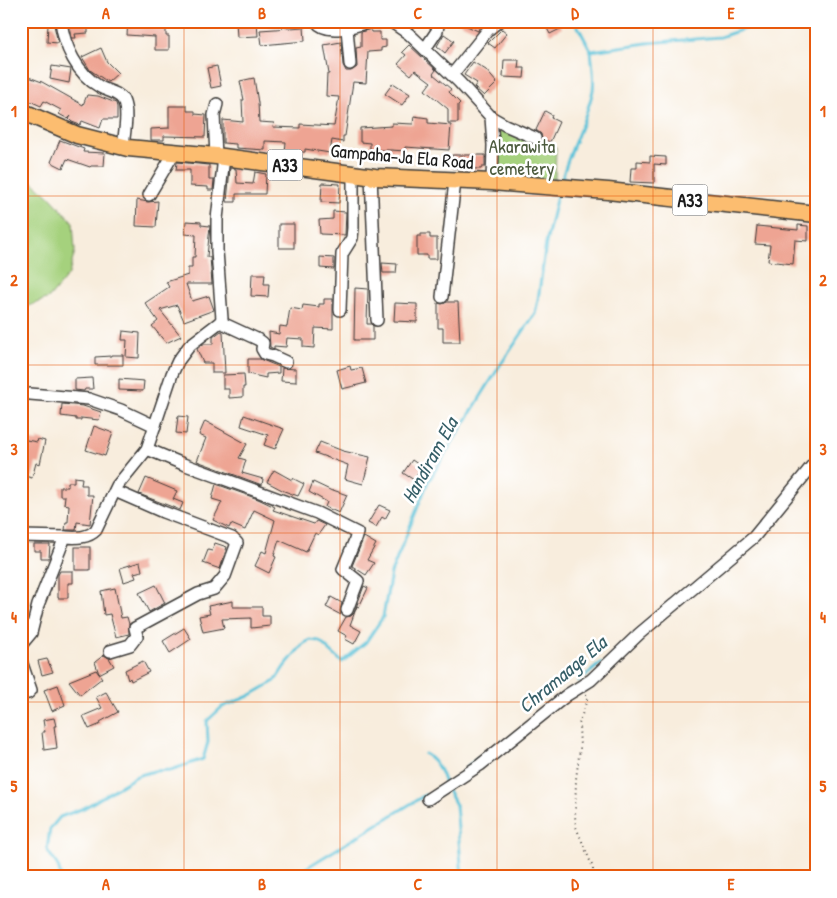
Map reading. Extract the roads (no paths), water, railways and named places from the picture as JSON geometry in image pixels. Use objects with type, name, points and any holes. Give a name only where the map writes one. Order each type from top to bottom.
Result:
[{"type":"highway","name":"Gampaha-Ja Ela Road","points":[[21,111],[77,135],[123,147],[220,156],[371,176],[492,182],[608,191],[816,214]]},
{"type":"street","points":[[61,21],[66,46],[82,71],[95,84],[106,91],[118,94],[123,101],[125,127],[123,147]]},
{"type":"street","points":[[316,21],[320,27],[326,28],[372,21]]},
{"type":"street","points":[[390,21],[409,34],[424,48],[491,117],[504,125],[535,138]]},
{"type":"street","points":[[424,48],[436,31],[438,21]]},
{"type":"street","points":[[452,75],[488,30],[497,22]]},
{"type":"street","points":[[350,64],[353,25]]},
{"type":"street","points":[[21,536],[76,538],[91,535],[101,523],[121,480],[147,449],[172,374],[182,353],[220,322],[222,315],[217,251],[217,219],[220,156],[214,116],[217,104]]},
{"type":"street","points":[[491,117],[493,145],[492,182]]},
{"type":"street","points":[[149,195],[174,153]]},
{"type":"street","points":[[340,310],[342,254],[352,238],[353,228],[353,174]]},
{"type":"street","points":[[371,176],[377,320]]},
{"type":"street","points":[[442,297],[455,181]]},
{"type":"street","points":[[220,322],[259,340],[263,343],[262,349],[265,354],[286,362]]},
{"type":"street","points":[[30,394],[89,400],[121,410],[155,426]]},
{"type":"street","points":[[147,449],[317,513],[357,533],[343,569],[358,580],[347,610]]},
{"type":"street","points":[[428,799],[480,764],[591,680],[640,634],[754,537],[816,461]]},
{"type":"street","points":[[110,651],[130,645],[137,636],[135,628],[198,594],[214,589],[225,576],[237,543],[232,538],[163,512],[115,491]]},
{"type":"street","points":[[21,645],[31,633],[38,605],[66,537]]},
{"type":"street","points":[[21,661],[31,690],[28,693],[21,694]]},
{"type":"waterway","points":[[575,21],[591,51]]},
{"type":"waterway","name":"Handiram Ela","points":[[561,183],[593,90],[594,76],[591,51],[647,43],[720,37],[768,21]]},
{"type":"waterway","name":"Handiram Ela","points":[[61,877],[58,866],[47,850],[50,829],[60,817],[84,808],[137,776],[154,771],[171,770],[203,759],[208,742],[207,721],[222,707],[249,696],[275,681],[303,644],[310,640],[319,641],[342,662],[366,642],[383,617],[391,573],[428,482],[499,367],[535,314],[546,243],[558,191]]},
{"type":"waterway","name":"Chramaage Ela","points":[[579,681],[601,663]]},
{"type":"waterway","points":[[425,754],[436,763],[445,784]]},
{"type":"waterway","name":"Chramaage Ela","points":[[468,766],[483,755]]},
{"type":"waterway","points":[[448,790],[456,805],[462,877]]},
{"type":"waterway","name":"Chramaage Ela","points":[[298,877],[306,868],[425,795]]},
{"type":"park label","name":"Akarawita cemetery","points":[[522,157]]}]
